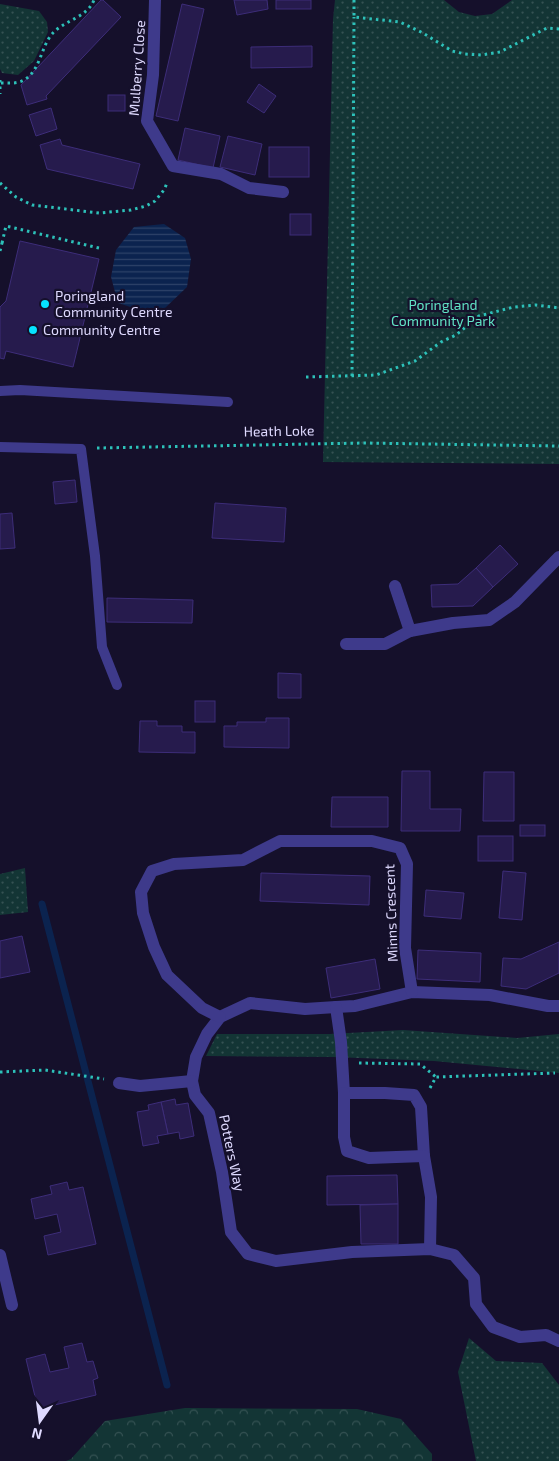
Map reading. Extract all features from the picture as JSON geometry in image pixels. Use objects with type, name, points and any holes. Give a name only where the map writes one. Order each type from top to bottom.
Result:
[{"type":"street","name":"Mulberry Close","points":[[155,0],[153,75],[147,121],[173,166]]},
{"type":"street","points":[[173,166],[221,174],[249,188],[283,192]]},
{"type":"street","points":[[346,644],[385,644],[410,631],[489,620],[515,602],[559,557]]},
{"type":"street","points":[[395,586],[410,631]]},
{"type":"street","name":"Minns Crescent","points":[[220,1017],[202,1008],[167,976],[154,947],[144,913],[141,892],[152,871],[174,864],[243,860],[280,840],[372,841],[400,848],[407,864],[405,948],[412,992]]},
{"type":"street","points":[[119,1082],[140,1086],[192,1081],[196,1057],[207,1034],[220,1017],[250,1003],[305,1009],[355,1006],[412,992],[490,994],[548,1006],[559,1006]]},
{"type":"street","points":[[336,1007],[341,1042],[344,1137],[348,1151],[370,1158],[424,1156]]},
{"type":"street","name":"Potters Way","points":[[192,1081],[195,1095],[209,1113],[222,1172],[231,1232],[248,1254],[276,1261],[352,1252],[430,1249],[454,1255],[474,1278],[476,1304],[493,1327],[520,1337],[546,1336],[559,1340]]},
{"type":"street","points":[[344,1093],[414,1095],[421,1107],[424,1156],[431,1197],[430,1249]]},
{"type":"street","points":[[0,1255],[12,1305]]},
{"type":"lane","points":[[0,391],[20,390],[228,402]]},
{"type":"lane","points":[[0,447],[82,449],[95,556],[102,646],[117,685]]},
{"type":"path","points":[[0,94],[0,81],[15,83],[25,79],[34,70],[53,34],[88,10],[94,0]]},
{"type":"path","points":[[352,376],[354,0]]},
{"type":"path","points":[[354,17],[400,22],[423,33],[452,51],[473,54],[500,52],[537,32],[548,28],[559,29]]},
{"type":"path","points":[[0,183],[16,197],[32,205],[99,213],[131,210],[146,206],[155,201],[164,190],[173,166]]},
{"type":"path","points":[[0,251],[6,226],[98,248]]},
{"type":"path","points":[[306,377],[376,375],[415,361],[441,342],[456,335],[479,316],[514,307],[536,305],[559,308]]},
{"type":"path","name":"Heath Loke","points":[[82,449],[364,443],[559,446]]},
{"type":"path","points":[[342,1063],[420,1064],[436,1076],[555,1073]]},
{"type":"path","points":[[0,1072],[44,1070],[119,1082]]},
{"type":"path","points":[[421,1107],[436,1076]]},
{"type":"green space","name":"Poringland Community Park","points":[[335,0],[444,0],[459,12],[475,16],[492,14],[512,0],[559,0],[559,464],[323,462],[333,19]]},
{"type":"green space","points":[[0,4],[39,11],[47,22],[48,32],[34,61],[18,75],[2,73],[0,69]]},
{"type":"green space","points":[[25,868],[28,912],[0,915],[0,874]]},
{"type":"green space","points":[[403,1030],[517,1038],[559,1034],[559,1073],[434,1061],[334,1057],[206,1056],[217,1034],[330,1034]]},
{"type":"green space","points":[[469,1338],[496,1361],[542,1363],[559,1385],[559,1461],[476,1461],[458,1372]]},
{"type":"green space","points":[[185,1408],[357,1409],[401,1419],[432,1454],[432,1461],[66,1461],[71,1459],[105,1421]]},
{"type":"water","points":[[164,224],[185,238],[191,259],[187,287],[165,308],[140,310],[118,303],[111,277],[116,250],[134,227]]},
{"type":"building","points":[[101,0],[121,17],[46,96],[47,99],[27,105],[21,85]]},
{"type":"building","points":[[234,0],[267,0],[268,9],[237,15]]},
{"type":"building","points":[[276,0],[311,0],[311,9],[276,9]]},
{"type":"building","points":[[182,4],[204,9],[178,121],[156,116]]},
{"type":"building","points":[[312,46],[312,67],[251,68],[251,47]]},
{"type":"building","points":[[259,84],[276,96],[264,113],[247,102]]},
{"type":"building","points":[[108,95],[125,95],[125,111],[108,111]]},
{"type":"building","points":[[51,108],[57,129],[36,136],[29,115]]},
{"type":"building","points":[[185,128],[220,136],[213,168],[178,160]]},
{"type":"building","points":[[228,136],[262,144],[255,175],[220,167]]},
{"type":"building","points":[[60,139],[62,145],[140,164],[133,189],[47,169],[40,145]]},
{"type":"building","points":[[269,147],[309,147],[309,177],[269,177]]},
{"type":"building","points":[[290,214],[311,214],[311,235],[290,235]]},
{"type":"building","name":"Poringland Community Centre","points":[[20,241],[99,259],[73,367],[6,351],[4,359],[0,358],[0,307],[6,301]]},
{"type":"building","points":[[75,480],[77,502],[55,504],[53,482]]},
{"type":"building","points":[[215,503],[286,508],[284,542],[212,538]]},
{"type":"building","points":[[12,513],[15,548],[0,549],[0,514]]},
{"type":"building","points":[[500,545],[518,564],[493,587],[476,568]]},
{"type":"building","points":[[476,568],[493,587],[473,606],[432,607],[431,585],[458,584]]},
{"type":"building","points":[[107,598],[193,600],[192,623],[107,622]]},
{"type":"building","points":[[278,673],[301,674],[301,698],[278,698]]},
{"type":"building","points":[[195,701],[215,701],[215,722],[195,722]]},
{"type":"building","points":[[266,718],[289,718],[289,748],[224,747],[224,726],[237,726],[237,722],[266,722]]},
{"type":"building","points":[[140,721],[157,721],[157,726],[182,726],[182,732],[195,732],[195,753],[139,752]]},
{"type":"building","points":[[402,771],[430,771],[430,809],[461,809],[460,831],[401,831]]},
{"type":"building","points":[[484,772],[514,772],[514,821],[483,821]]},
{"type":"building","points":[[332,797],[388,797],[388,827],[331,827]]},
{"type":"building","points":[[520,825],[545,825],[545,836],[520,836]]},
{"type":"building","points":[[478,836],[513,836],[513,861],[478,861]]},
{"type":"building","points":[[503,871],[526,873],[522,920],[499,918]]},
{"type":"building","points":[[261,873],[370,876],[369,905],[260,901]]},
{"type":"building","points":[[426,890],[464,893],[461,919],[424,916]]},
{"type":"building","points":[[22,936],[30,972],[0,978],[0,941]]},
{"type":"building","points":[[559,942],[559,973],[526,989],[501,986],[503,958],[521,959]]},
{"type":"building","points":[[418,950],[481,953],[480,982],[417,979]]},
{"type":"building","points":[[375,959],[380,989],[331,998],[326,968]]},
{"type":"building","points":[[175,1099],[176,1105],[188,1103],[194,1136],[180,1139],[179,1132],[168,1134],[161,1102]]},
{"type":"building","points":[[161,1102],[168,1134],[157,1136],[159,1143],[143,1146],[137,1112],[149,1110],[148,1105]]},
{"type":"building","points":[[397,1175],[398,1204],[327,1205],[327,1176]]},
{"type":"building","points":[[67,1182],[69,1190],[83,1187],[96,1244],[48,1255],[44,1236],[61,1232],[57,1214],[35,1219],[31,1199],[52,1194],[50,1186]]},
{"type":"building","points":[[398,1204],[398,1244],[361,1244],[360,1205]]},
{"type":"building","points":[[82,1343],[87,1362],[93,1361],[98,1378],[93,1380],[96,1395],[38,1409],[26,1359],[45,1354],[50,1372],[69,1368],[64,1347]]},
{"type":"waterway","points":[[42,904],[167,1385]]},
{"type":"place","name":"Poringland Community Centre","points":[[45,304]]},
{"type":"place","name":"Community Centre","points":[[33,330]]}]
